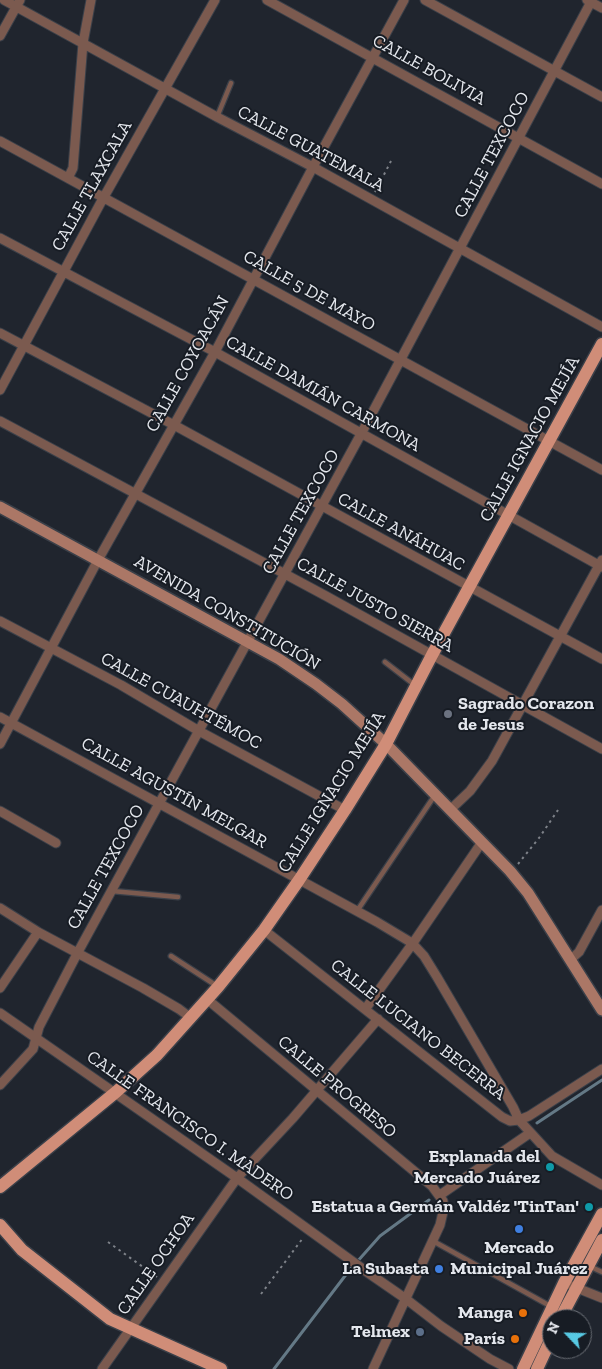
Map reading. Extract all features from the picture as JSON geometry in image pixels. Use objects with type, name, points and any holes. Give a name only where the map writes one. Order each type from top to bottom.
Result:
[{"type":"main road","name":"CALLE IGNACIO MEJÍA","points":[[0,1187],[116,1092],[157,1055],[208,1000],[264,930],[345,810],[386,744],[468,588],[602,344]]},
{"type":"main road","points":[[523,1369],[552,1307],[570,1285],[582,1263],[602,1214]]},
{"type":"main road","points":[[0,1225],[22,1250],[110,1319],[220,1369]]},
{"type":"main road","points":[[582,1263],[602,1240]]},
{"type":"main road","points":[[563,1309],[570,1285]]},
{"type":"street","name":"CALLE GUATEMALA","points":[[4,0],[18,3],[83,43],[217,117],[313,167],[602,327]]},
{"type":"street","points":[[68,178],[73,168],[83,43],[91,0]]},
{"type":"street","name":"CALLE TLAXCALA","points":[[0,390],[63,272],[215,0]]},
{"type":"street","name":"CALLE BOLIVIA","points":[[267,0],[602,184]]},
{"type":"street","name":"CALLE COYOACÁN","points":[[0,744],[98,560],[215,352],[252,279],[404,0]]},
{"type":"street","points":[[425,0],[602,97]]},
{"type":"street","points":[[590,1],[602,8]]},
{"type":"street","name":"CALLE TEXCOCO","points":[[0,1085],[33,1049],[39,1027],[78,952],[322,507],[590,1]]},
{"type":"street","points":[[0,36],[18,3]]},
{"type":"street","name":"CALLE 5 DE MAYO","points":[[0,140],[602,470]]},
{"type":"street","name":"CALLE DAMIÁN CARMONA","points":[[0,238],[215,352],[508,516],[601,564]]},
{"type":"street","name":"CALLE ANÁHUAC","points":[[0,333],[602,660]]},
{"type":"street","name":"CALLE JUSTO SIERRA","points":[[0,421],[285,574],[602,749]]},
{"type":"street","name":"AVENIDA CONSTITUCIÓN","points":[[0,507],[279,659],[342,704],[386,744],[510,871],[528,893],[602,1010]]},
{"type":"street","points":[[450,809],[470,792],[492,761],[601,564]]},
{"type":"street","name":"CALLE CUAUHTÉMOC","points":[[0,621],[345,810]]},
{"type":"street","name":"CALLE AGUSTÍN MELGAR","points":[[0,718],[412,943],[424,956],[437,977],[519,1120]]},
{"type":"street","points":[[0,811],[56,843]]},
{"type":"street","points":[[366,1008],[482,842]]},
{"type":"street","points":[[0,908],[38,932],[179,1008],[191,1018]]},
{"type":"street","points":[[570,960],[579,952],[602,910]]},
{"type":"street","name":"CALLE LUCIANO BECERRA","points":[[264,930],[366,1008],[502,1117],[510,1120],[519,1120]]},
{"type":"street","points":[[0,988],[38,932]]},
{"type":"street","name":"CALLE PROGRESO","points":[[208,1000],[442,1198]]},
{"type":"street","name":"CALLE FRANCISCO I. MADERO","points":[[0,1013],[116,1092],[441,1326],[490,1359],[509,1369]]},
{"type":"street","name":"CALLE OCHOA","points":[[102,1369],[237,1178],[293,1118],[378,1019]]},
{"type":"street","points":[[602,1069],[529,1116],[519,1120],[552,1156],[602,1185]]},
{"type":"street","points":[[373,1369],[433,1241],[442,1218],[442,1198],[530,1133]]},
{"type":"street","points":[[570,1285],[602,1298]]},
{"type":"lane","points":[[217,117],[231,83]]},
{"type":"lane","points":[[385,662],[416,686]]},
{"type":"lane","points":[[356,911],[436,794]]},
{"type":"lane","points":[[111,891],[178,897]]},
{"type":"lane","points":[[170,956],[218,987]]},
{"type":"lane","points":[[433,1241],[552,1307]]},
{"type":"lane","points":[[582,1263],[602,1272]]},
{"type":"path","points":[[371,199],[391,161]]},
{"type":"path","points":[[510,871],[520,862],[539,838],[558,810]]},
{"type":"path","points":[[261,1294],[309,1230]]},
{"type":"path","points":[[108,1242],[163,1281]]},
{"type":"waterway","points":[[537,1123],[602,1080]]},
{"type":"waterway","points":[[274,1369],[348,1272],[380,1236],[429,1200]]},
{"type":"place","name":"Sagrado Corazon de Jesus","points":[[448,714]]},
{"type":"place","name":"Explanada del Mercado Juárez","points":[[550,1167]]},
{"type":"place","name":"Estatua a Germán Valdéz 'TinTan'","points":[[589,1207]]},
{"type":"place","name":"Mercado Municipal Juárez","points":[[519,1229]]},
{"type":"place","name":"La Subasta","points":[[439,1269]]},
{"type":"place","name":"Manga","points":[[523,1313]]},
{"type":"place","name":"Telmex","points":[[420,1332]]},
{"type":"place","name":"París","points":[[515,1339]]}]
